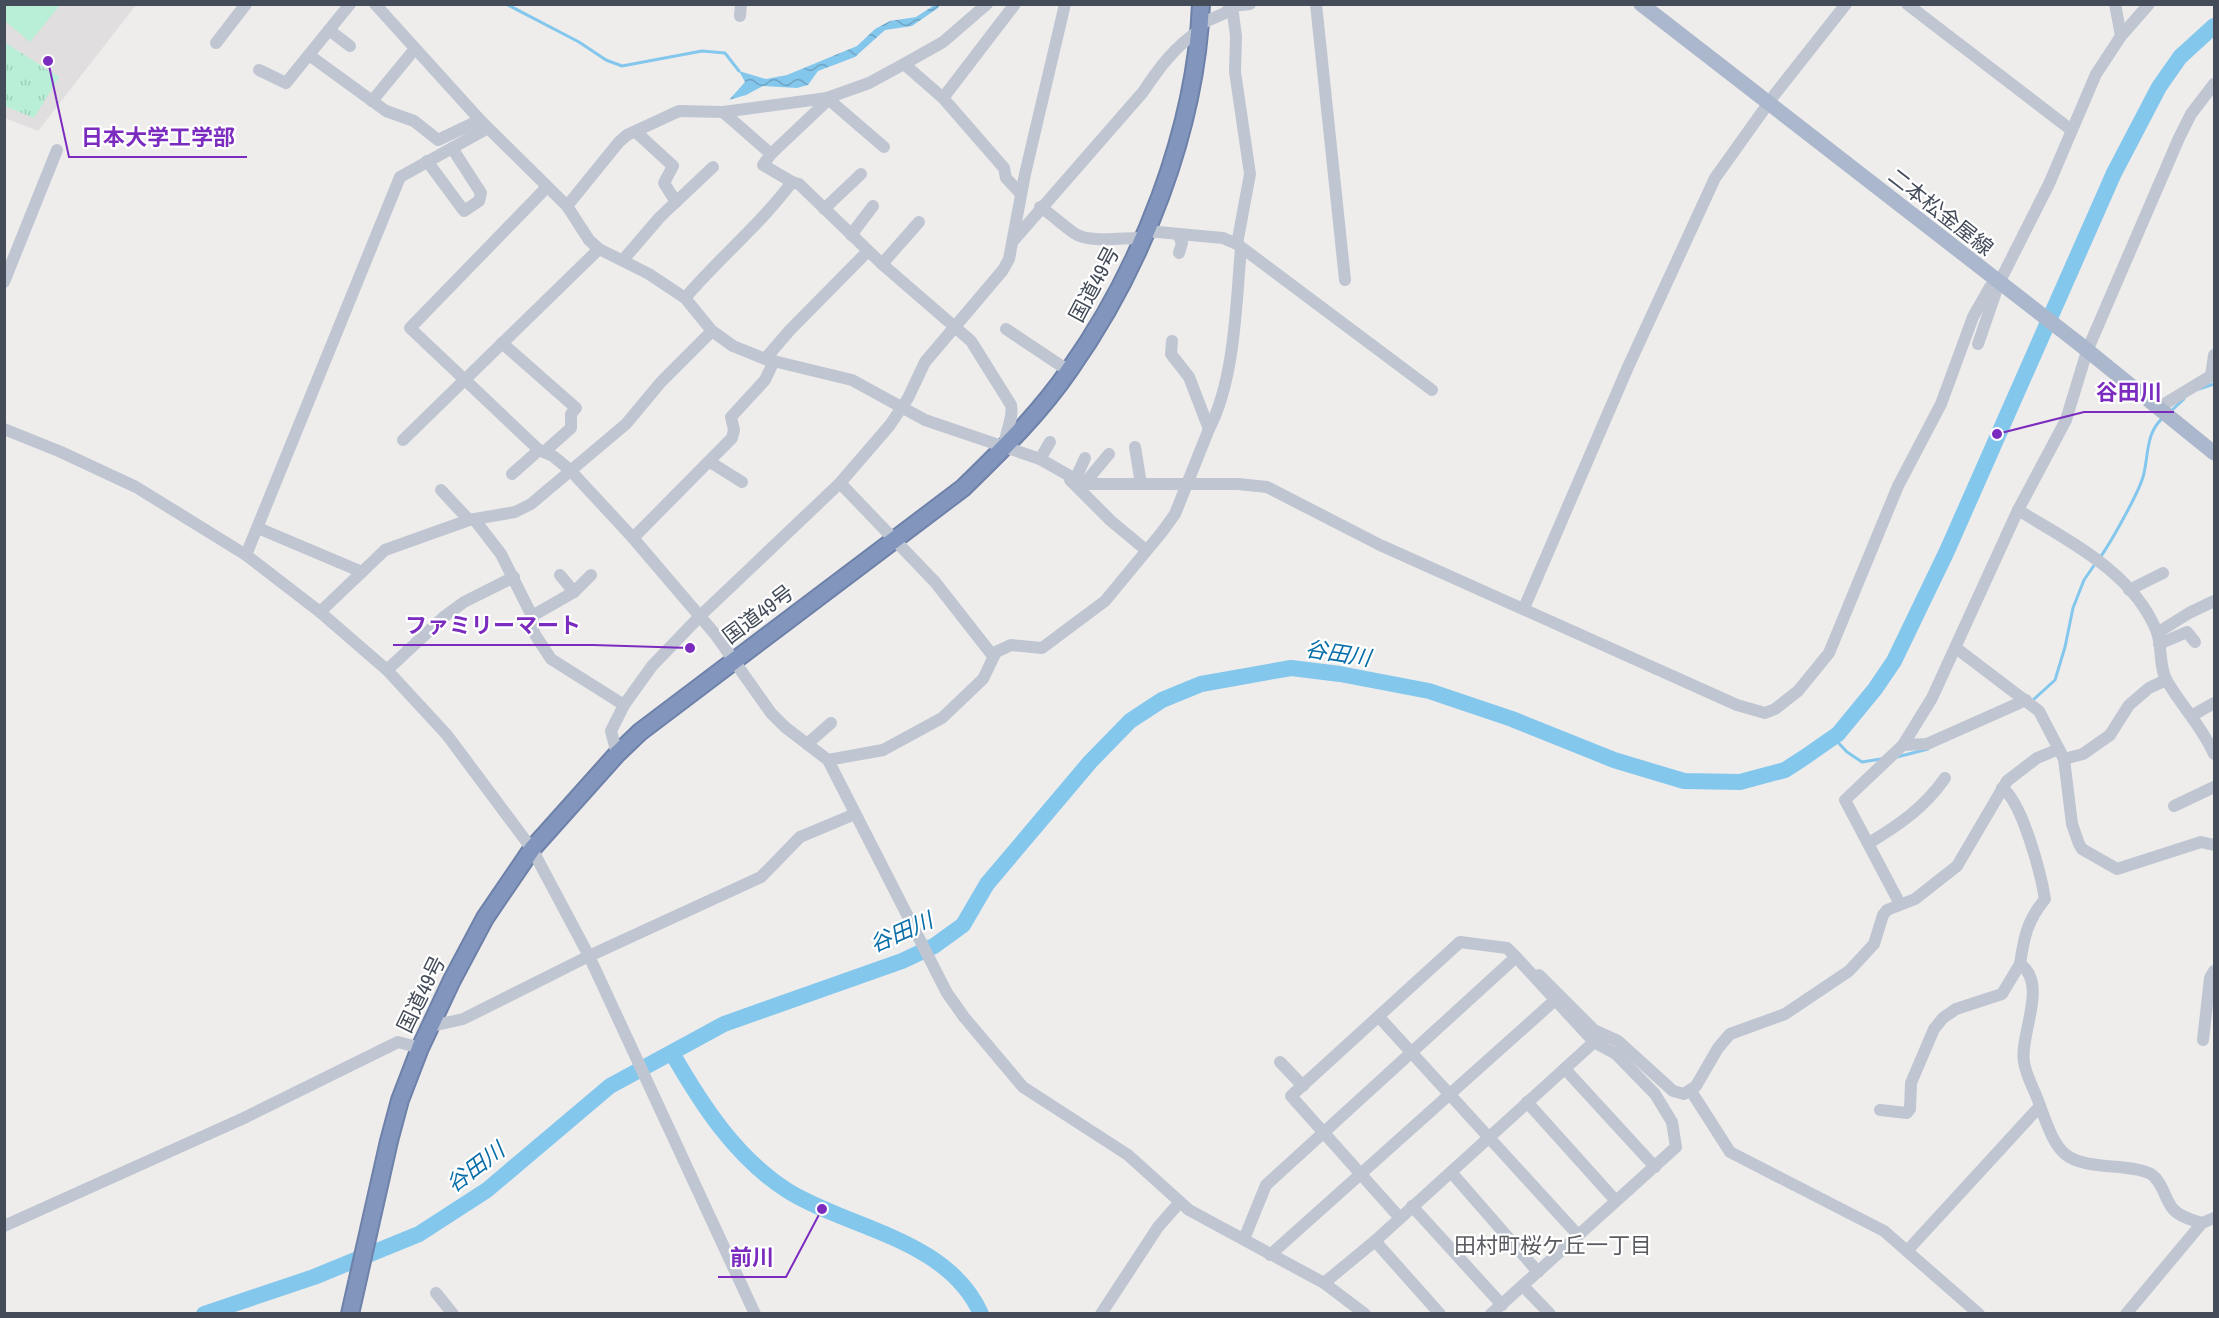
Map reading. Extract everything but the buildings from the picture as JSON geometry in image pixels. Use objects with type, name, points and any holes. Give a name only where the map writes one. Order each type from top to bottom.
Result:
[{"type":"highway","name":"国道49号","points":[[350,1314],[400,1100],[420,1048],[485,918],[532,849],[617,754],[665,712],[963,488],[1005,447],[1069,371],[1101,321],[1145,235],[1175,150],[1200,27],[1201,4]]},
{"type":"main road","name":"二本松金屋線","points":[[1641,4],[2214,453]]},
{"type":"street","points":[[216,43],[246,4]]},
{"type":"street","points":[[259,70],[286,83],[350,4]]},
{"type":"street","points":[[375,4],[414,50],[484,124],[567,206],[579,227],[599,249],[623,260],[685,298],[712,331],[733,346],[769,360],[852,380],[901,409],[958,433],[1040,459],[1075,479],[1141,484],[1267,487],[1380,545],[1737,705],[1765,713],[1775,709],[1806,683],[1829,653],[1898,486],[1941,404],[1973,317],[1990,287],[2003,286]]},
{"type":"street","points":[[567,206],[619,142],[679,111],[723,112],[827,98],[870,83],[943,42],[987,4]]},
{"type":"street","points":[[943,98],[1015,4]]},
{"type":"street","points":[[617,754],[611,731],[624,705],[652,666],[700,616],[840,483],[901,409],[925,362],[1003,270],[1012,242],[1065,4]]},
{"type":"street","points":[[1012,242],[1040,207],[1143,92],[1158,69],[1184,41],[1200,27],[1233,5],[1250,4]]},
{"type":"street","points":[[1316,4],[1345,280]]},
{"type":"street","points":[[1524,608],[1628,368],[1715,178],[1768,103],[1846,4]]},
{"type":"street","points":[[1907,4],[2070,129]]},
{"type":"street","points":[[2115,4],[2121,36]]},
{"type":"street","points":[[1978,344],[2096,74],[2121,36],[2150,4]]},
{"type":"street","points":[[828,760],[883,750],[942,718],[983,678],[993,656],[1008,646],[1041,648],[1053,641],[1105,601],[1175,514],[1218,412],[1230,353],[1239,246],[1250,174],[1235,72],[1236,36],[1233,5]]},
{"type":"street","points":[[329,30],[350,46]]},
{"type":"street","points":[[372,102],[414,50]]},
{"type":"street","points":[[309,55],[372,102],[386,111],[414,121],[438,140],[484,124]]},
{"type":"street","points":[[904,64],[943,98],[1004,168],[1006,178],[1022,194]]},
{"type":"street","points":[[1900,904],[1845,800],[1903,745],[1932,698],[2018,510],[2066,420],[2084,349],[2179,138],[2191,114],[2214,84]]},
{"type":"street","points":[[827,98],[884,147]]},
{"type":"street","points":[[827,98],[826,102],[771,154],[763,165],[799,184],[882,264],[955,326],[982,355],[1008,396],[1013,414],[1004,434],[1005,447]]},
{"type":"street","points":[[723,112],[771,154]]},
{"type":"street","points":[[246,555],[400,177],[452,148],[484,124]]},
{"type":"street","points":[[636,132],[673,166],[663,183],[676,202]]},
{"type":"street","points":[[427,161],[464,211],[479,201],[481,193],[452,148]]},
{"type":"street","points":[[4,282],[57,150]]},
{"type":"street","points":[[623,260],[676,202],[713,167]]},
{"type":"street","points":[[824,209],[861,174]]},
{"type":"street","points":[[685,298],[710,269],[768,214],[792,182]]},
{"type":"street","points":[[547,187],[410,328],[542,451],[570,470],[633,538],[700,616],[735,660],[771,713],[828,760],[940,979],[963,1017],[1023,1087],[1128,1155],[1180,1202],[1206,1221],[1245,1239],[1323,1283],[1365,1314]]},
{"type":"street","points":[[851,235],[873,206]]},
{"type":"street","points":[[1040,207],[1082,237],[1118,241],[1145,235],[1178,234],[1223,238],[1239,246],[1432,390]]},
{"type":"street","points":[[882,264],[919,222]]},
{"type":"street","points":[[1178,234],[1182,243],[1179,253]]},
{"type":"street","points":[[403,440],[599,249]]},
{"type":"street","points":[[633,538],[734,435],[731,417],[765,380],[769,360],[868,251]]},
{"type":"street","points":[[1005,329],[1069,371]]},
{"type":"street","points":[[321,612],[390,547],[471,519],[523,509],[626,424],[661,382],[712,331]]},
{"type":"street","points":[[1172,341],[1171,354],[1189,377],[1209,429]]},
{"type":"street","points":[[502,343],[576,408],[571,414],[571,428],[512,474]]},
{"type":"street","points":[[2158,408],[2192,385],[2213,375],[2214,355]]},
{"type":"street","points":[[4,429],[61,452],[136,487],[246,555],[321,612],[387,670],[447,735],[532,849],[589,956],[755,1314]]},
{"type":"street","points":[[1040,459],[1050,442]]},
{"type":"street","points":[[1135,447],[1141,484]]},
{"type":"street","points":[[1075,479],[1109,454]]},
{"type":"street","points":[[1085,458],[1075,479],[1075,488],[1146,550]]},
{"type":"street","points":[[710,462],[742,482]]},
{"type":"street","points":[[840,483],[935,582],[993,656]]},
{"type":"street","points":[[441,490],[471,519],[501,554],[532,616],[534,633],[551,659],[624,705]]},
{"type":"street","points":[[2018,510],[2094,556],[2129,590],[2158,639],[2166,680],[2204,730],[2214,754]]},
{"type":"street","points":[[258,528],[362,572]]},
{"type":"street","points":[[2129,590],[2163,573]]},
{"type":"street","points":[[560,575],[574,592]]},
{"type":"street","points":[[532,616],[574,592],[591,575]]},
{"type":"street","points":[[387,670],[445,616],[464,602],[514,578]]},
{"type":"street","points":[[2158,639],[2188,613],[2214,601]]},
{"type":"street","points":[[2158,639],[2187,632],[2195,642]]},
{"type":"street","points":[[1956,648],[2039,711],[2062,754],[2072,824],[2079,844],[2110,866],[2123,868],[2158,854],[2201,842],[2214,845]]},
{"type":"street","points":[[1524,967],[1542,978],[1594,1030],[1618,1041],[1673,1091],[1680,1094],[1691,1091],[1727,1037],[1802,1005],[1849,971],[1874,944],[1883,915],[1900,904],[1915,899],[1957,866],[2002,788],[2025,765],[2062,754],[2083,754],[2110,735],[2129,705],[2149,688],[2166,680]]},
{"type":"street","points":[[1903,745],[1927,744],[2026,700]]},
{"type":"street","points":[[2193,716],[2214,703]]},
{"type":"street","points":[[807,744],[831,723]]},
{"type":"street","points":[[1869,843],[1913,813],[1934,793],[1945,778]]},
{"type":"street","points":[[2174,806],[2214,787]]},
{"type":"street","points":[[1880,1110],[1907,1113],[1910,1109],[1911,1083],[1934,1029],[1943,1017],[1956,1009],[2002,994],[2020,964],[2031,915],[2045,899],[2037,865],[2019,810],[2002,788]]},
{"type":"street","points":[[432,1026],[463,1019],[589,956],[761,878],[800,837],[855,814]]},
{"type":"street","points":[[1400,1218],[1360,1176],[1291,1096],[1460,942],[1507,948],[1594,1042],[1616,1054],[1655,1094],[1672,1122],[1676,1147],[1491,1314]]},
{"type":"street","points":[[1245,1239],[1266,1185],[1516,957]]},
{"type":"street","points":[[2020,964],[2029,973],[2033,1005],[2023,1050],[2024,1064],[2049,1132],[2066,1157],[2093,1165],[2147,1172],[2159,1181],[2174,1209],[2187,1218],[2202,1223]]},
{"type":"street","points":[[2203,1040],[2210,978],[2214,971]]},
{"type":"street","points":[[1270,1255],[1554,1001]]},
{"type":"street","points":[[1379,1017],[1578,1235]]},
{"type":"street","points":[[4,1226],[244,1118],[398,1042],[420,1048]]},
{"type":"street","points":[[1323,1283],[1375,1241],[1594,1042]]},
{"type":"street","points":[[1280,1062],[1303,1086]]},
{"type":"street","points":[[1564,1069],[1655,1167]]},
{"type":"street","points":[[1691,1091],[1730,1152],[1884,1231],[1979,1314]]},
{"type":"street","points":[[1527,1102],[1616,1202]]},
{"type":"street","points":[[1907,1251],[2040,1106]]},
{"type":"street","points":[[1451,1172],[1538,1272]]},
{"type":"street","points":[[1101,1314],[1158,1227],[1180,1202]]},
{"type":"street","points":[[1412,1206],[1502,1305]]},
{"type":"street","points":[[2126,1314],[2202,1223],[2214,1218]]},
{"type":"street","points":[[1375,1241],[1440,1314]]},
{"type":"street","points":[[1523,1286],[1550,1314]]},
{"type":"street","points":[[436,1293],[453,1314]]},
{"type":"shaded area","points":[[4,5],[136,5],[38,131],[5,118]]},
{"type":"green space","points":[[4,5],[60,5],[30,42],[5,21]]},
{"type":"green space","points":[[4,42],[59,77],[34,118],[5,106]]},
{"type":"water","points":[[936,4],[940,5],[938,8],[912,26],[885,30],[855,57],[818,71],[808,85],[797,88],[763,86],[746,95],[729,100],[745,82],[739,71],[766,79],[787,75],[857,46],[875,29],[890,21],[916,17]]},
{"type":"waterway","points":[[506,4],[579,42],[606,60],[622,66],[702,51],[725,53],[739,71]]},
{"type":"waterway","name":"谷田川","points":[[204,1314],[314,1277],[419,1234],[487,1190],[610,1086],[724,1024],[902,961],[934,946],[963,925],[987,884],[1090,762],[1130,721],[1162,700],[1201,684],[1291,668],[1340,674],[1429,691],[1512,719],[1614,760],[1684,781],[1740,782],[1785,770],[1838,734],[1875,689],[1894,661],[1947,551],[2114,173],[2159,87],[2180,57],[2214,26]]},
{"type":"waterway","points":[[2199,389],[2214,384]]},
{"type":"waterway","points":[[2171,411],[2184,399]]},
{"type":"waterway","points":[[2099,559],[2136,495],[2143,477],[2151,437],[2164,417]]},
{"type":"waterway","points":[[2032,701],[2055,680],[2073,608],[2084,580],[2095,564]]},
{"type":"waterway","points":[[1833,737],[1847,752],[1862,762],[1881,759]]},
{"type":"waterway","points":[[1897,757],[1928,749]]},
{"type":"waterway","points":[[672,1053],[708,1111],[736,1147],[769,1178],[813,1204],[922,1252],[946,1268],[966,1289],[981,1314]]},
{"type":"place","name":"日本大学工学部","points":[[48,61]]},
{"type":"place","name":"谷田川","points":[[1997,434]]},
{"type":"place","name":"ファミリーマート","points":[[690,648]]},
{"type":"place","name":"前川","points":[[822,1209]]},
{"type":"district","name":"田村町桜ケ丘一丁目","points":[[1553,1245]]}]
